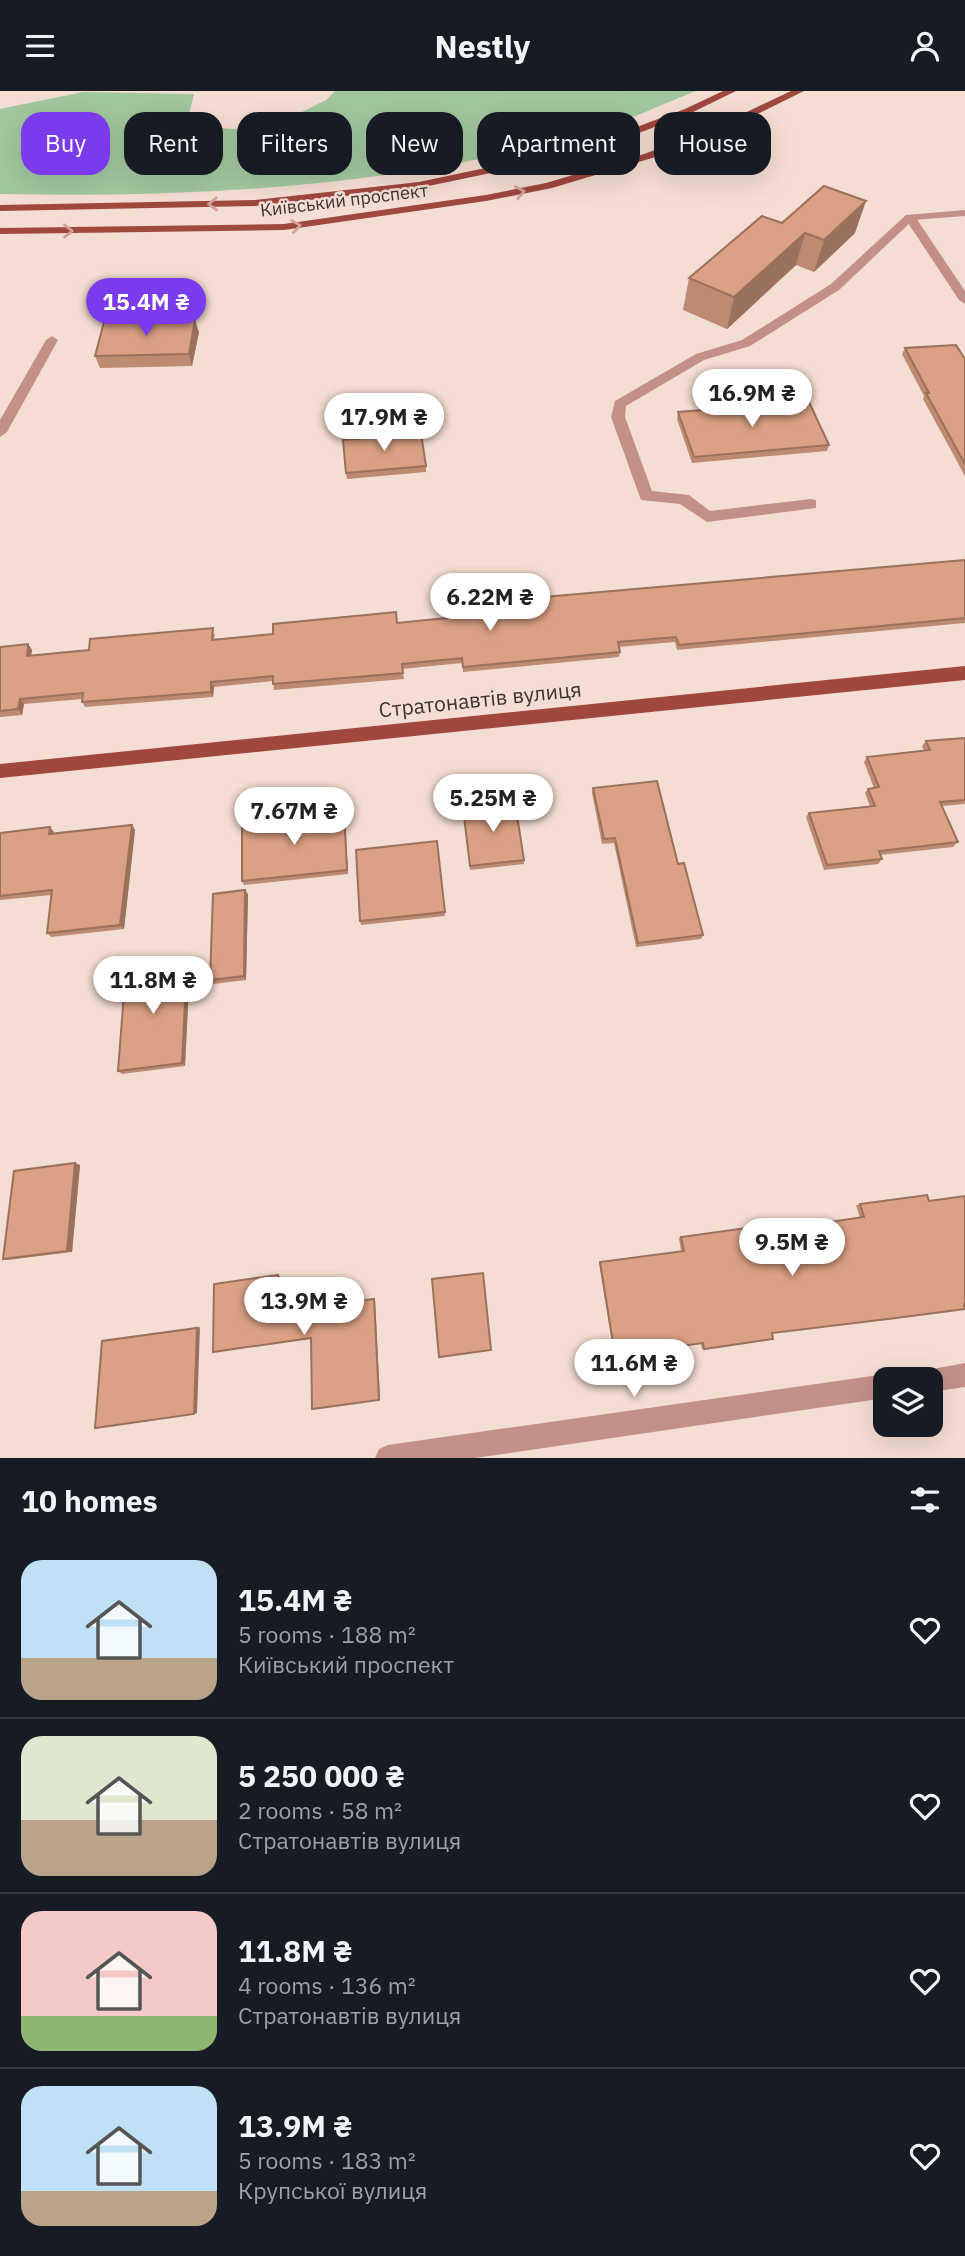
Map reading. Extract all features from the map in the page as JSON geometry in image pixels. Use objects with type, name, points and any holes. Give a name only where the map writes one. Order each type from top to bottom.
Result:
[{"type":"main road","name":"Київський проспект","points":[[0,208],[256,203],[419,185],[583,151],[688,111],[731,91]]},
{"type":"main road","name":"Київський проспект","points":[[0,230],[284,227],[486,198],[548,186],[648,156],[715,131],[799,91]]},
{"type":"main road","name":"Стратонавтів вулиця","points":[[0,771],[965,673]]},
{"type":"street","points":[[811,504],[707,517],[684,499],[646,496],[618,417],[620,404],[700,357],[746,343],[835,287],[910,217],[965,213]]},
{"type":"street","points":[[910,217],[965,300]]},
{"type":"street","points":[[0,432],[52,340]]},
{"type":"street","points":[[943,1378],[965,1375]]},
{"type":"street","points":[[388,1458],[873,1388]]},
{"type":"green space","points":[[335,91],[696,91],[640,114],[477,112],[477,159],[463,162],[463,112],[366,112],[366,175],[383,175],[370,177],[222,191],[0,194],[0,109],[83,92],[194,94],[190,112],[124,112],[124,175],[223,175],[223,128],[237,129],[237,175],[352,175],[352,112],[302,112],[326,100]]},
{"type":"building","points":[[824,186],[866,201],[824,240],[805,233],[734,297],[689,278],[762,216],[782,223]]},
{"type":"building","points":[[195,320],[189,354],[95,356],[104,322]]},
{"type":"building","points":[[956,345],[965,359],[965,464],[905,348]]},
{"type":"building","points":[[809,402],[829,445],[694,457],[678,412]]},
{"type":"building","points":[[421,433],[426,466],[346,473],[343,440]]},
{"type":"building","points":[[965,560],[965,618],[679,645],[676,637],[618,642],[620,652],[463,667],[462,658],[402,664],[403,673],[273,684],[273,676],[211,682],[211,692],[82,702],[83,693],[20,699],[18,709],[0,711],[0,647],[28,644],[27,656],[89,650],[90,639],[213,628],[212,640],[273,634],[273,624],[396,612],[397,623],[457,617],[455,607]]},
{"type":"building","points":[[965,738],[965,800],[940,802],[958,842],[879,851],[882,859],[827,865],[809,813],[875,806],[868,789],[879,787],[867,757],[930,750],[926,741]]},
{"type":"building","points":[[657,781],[678,864],[684,863],[703,935],[638,943],[615,838],[604,839],[593,788]]},
{"type":"building","points":[[515,802],[524,860],[470,866],[463,808]]},
{"type":"building","points":[[344,812],[347,870],[242,881],[242,823]]},
{"type":"building","points":[[132,825],[120,925],[47,933],[52,890],[0,896],[0,833],[50,827],[49,834]]},
{"type":"building","points":[[437,841],[445,912],[360,921],[356,850]]},
{"type":"building","points":[[245,890],[244,976],[210,980],[213,894]]},
{"type":"building","points":[[187,960],[182,1063],[118,1071],[126,967]]},
{"type":"building","points":[[75,1163],[67,1251],[3,1259],[14,1171]]},
{"type":"building","points":[[927,1195],[929,1201],[965,1196],[965,1309],[772,1333],[773,1339],[704,1349],[703,1343],[615,1355],[600,1262],[684,1251],[681,1237],[746,1228],[748,1234],[864,1217],[860,1204]]},
{"type":"building","points":[[483,1273],[491,1350],[439,1357],[432,1279]]},
{"type":"building","points":[[278,1275],[278,1312],[374,1299],[379,1400],[312,1409],[311,1338],[213,1352],[214,1284]]},
{"type":"building","points":[[197,1328],[194,1414],[95,1428],[102,1341]]}]
